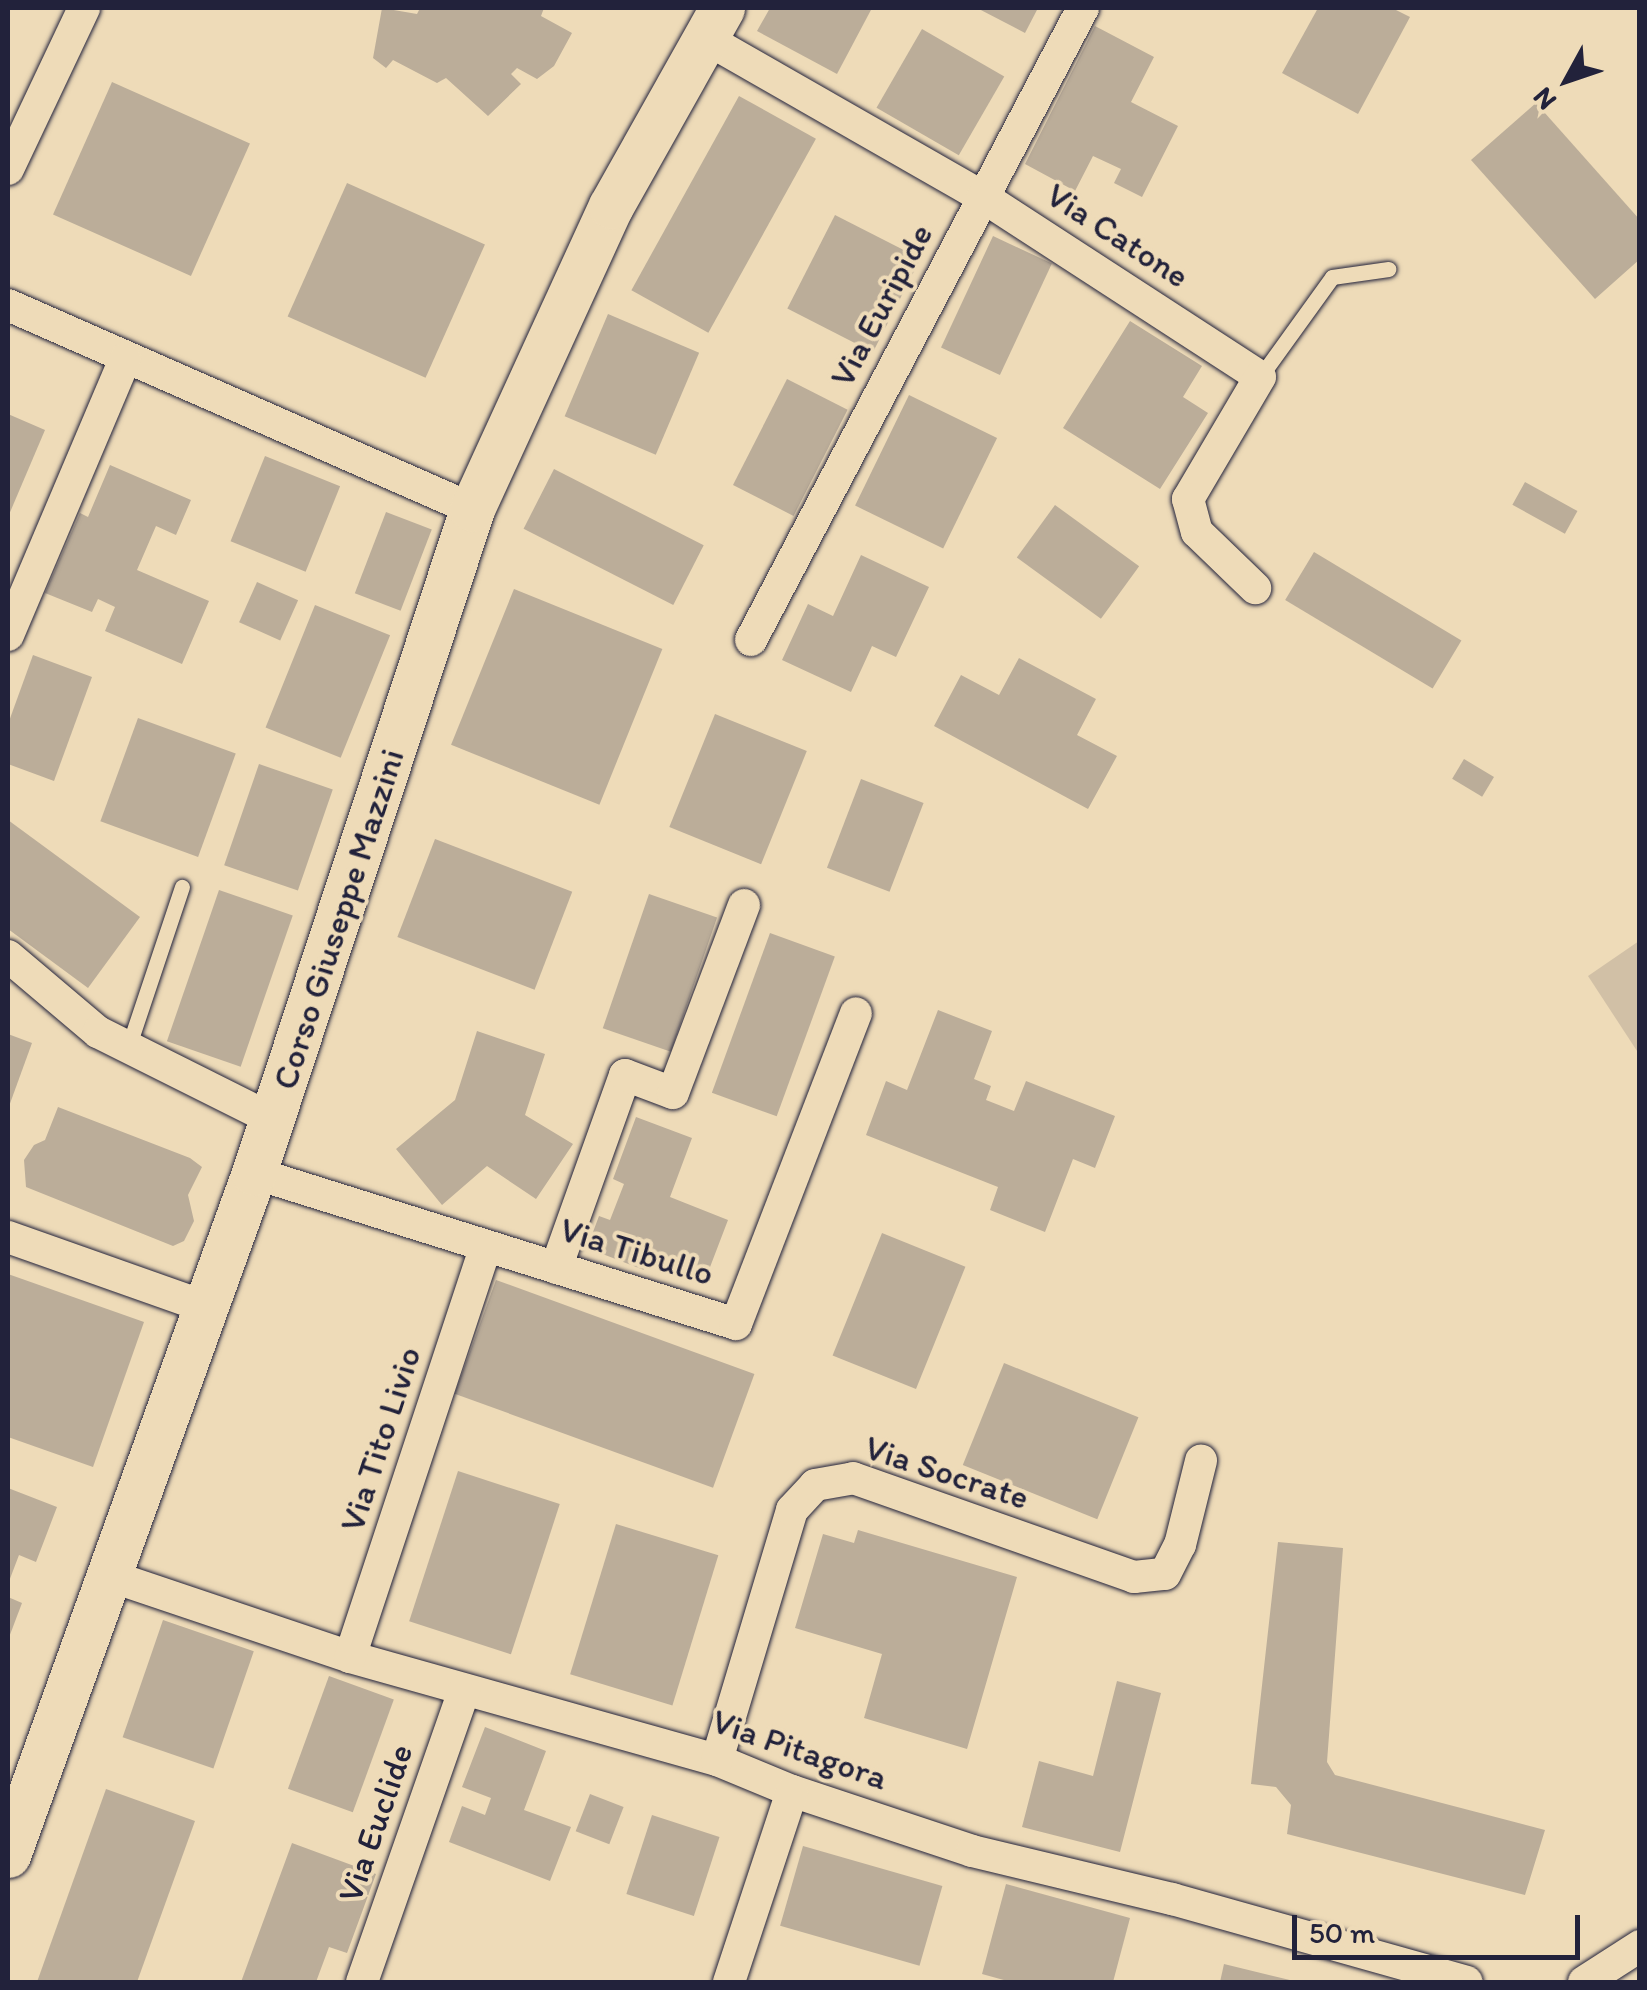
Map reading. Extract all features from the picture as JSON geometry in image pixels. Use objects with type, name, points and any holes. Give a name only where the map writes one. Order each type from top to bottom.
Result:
[{"type":"main road","name":"Corso Giuseppe Mazzini","points":[[8,1855],[254,1173],[472,509],[612,206],[714,23]]},
{"type":"street","points":[[9,161],[84,8]]},
{"type":"street","name":"Via Euripide","points":[[751,640],[1083,8]]},
{"type":"street","name":"Via Catone","points":[[714,23],[1260,376]]},
{"type":"street","points":[[8,305],[472,509]]},
{"type":"street","points":[[8,635],[125,358]]},
{"type":"street","points":[[1256,588],[1197,532],[1188,498],[1260,376]]},
{"type":"street","points":[[556,1268],[625,1075],[673,1093],[744,906]]},
{"type":"street","points":[[8,956],[98,1032],[272,1119]]},
{"type":"street","name":"Via Tibullo","points":[[254,1173],[736,1324],[856,1013]]},
{"type":"street","points":[[8,1237],[206,1307]]},
{"type":"street","name":"Via Tito Livio","points":[[350,1657],[486,1246]]},
{"type":"street","name":"Via Socrate","points":[[717,1760],[792,1510],[815,1484],[853,1478],[1134,1577],[1165,1574],[1180,1545],[1201,1461]]},
{"type":"street","name":"Via Pitagora","points":[[110,1576],[350,1657],[717,1760],[792,1791],[972,1850],[1172,1899],[1467,1982]]},
{"type":"street","name":"Via Euclide","points":[[362,1982],[464,1690]]},
{"type":"street","points":[[729,1982],[792,1791]]},
{"type":"street","points":[[1584,1982],[1640,1946]]},
{"type":"lane","points":[[1260,376],[1332,277],[1388,268]]},
{"type":"lane","points":[[128,1048],[182,887]]},
{"type":"shaded area","points":[[1639,941],[1639,1054],[1588,976]]},
{"type":"building","points":[[382,8],[417,14],[420,8],[544,8],[541,16],[572,33],[554,66],[537,79],[517,68],[511,74],[521,84],[488,116],[446,78],[437,83],[393,60],[386,68],[373,58]]},
{"type":"building","points":[[770,8],[872,8],[837,74],[757,31]]},
{"type":"building","points":[[977,8],[1038,8],[1025,33]]},
{"type":"building","points":[[1318,8],[1392,8],[1410,17],[1358,114],[1282,73]]},
{"type":"building","points":[[1095,26],[1154,57],[1131,102],[1178,126],[1142,197],[1114,183],[1121,169],[1093,156],[1075,191],[1025,164]]},
{"type":"building","points":[[922,29],[1004,76],[959,155],[876,108]]},
{"type":"building","points":[[112,82],[250,143],[191,276],[53,214]]},
{"type":"building","points":[[739,96],[816,139],[708,333],[631,290]]},
{"type":"building","points":[[1536,103],[1640,220],[1640,259],[1595,299],[1471,160]]},
{"type":"building","points":[[347,183],[485,244],[426,378],[288,316]]},
{"type":"building","points":[[835,215],[921,259],[873,352],[787,309]]},
{"type":"building","points":[[993,236],[1052,263],[1000,375],[941,347]]},
{"type":"building","points":[[608,314],[699,353],[656,455],[565,416]]},
{"type":"building","points":[[1130,321],[1202,366],[1183,397],[1208,413],[1160,489],[1063,428]]},
{"type":"building","points":[[787,379],[848,410],[794,516],[733,485]]},
{"type":"building","points":[[909,395],[997,438],[943,549],[855,506]]},
{"type":"building","points":[[8,414],[45,430],[8,517]]},
{"type":"building","points":[[265,456],[340,486],[306,572],[231,541]]},
{"type":"building","points":[[110,465],[191,500],[176,535],[156,526],[137,570],[209,601],[182,664],[105,631],[115,607],[98,599],[92,612],[45,593],[80,513],[88,517]]},
{"type":"building","points":[[554,469],[704,545],[673,605],[524,529]]},
{"type":"building","points":[[1525,482],[1577,511],[1565,534],[1512,505]]},
{"type":"building","points":[[1055,505],[1139,566],[1101,619],[1017,558]]},
{"type":"building","points":[[386,512],[432,530],[401,611],[355,593]]},
{"type":"building","points":[[1314,552],[1461,641],[1433,689],[1285,600]]},
{"type":"building","points":[[861,555],[929,587],[896,657],[872,646],[851,692],[782,660],[808,604],[833,616]]},
{"type":"building","points":[[257,582],[298,600],[280,640],[239,622]]},
{"type":"building","points":[[514,589],[662,649],[599,805],[451,745]]},
{"type":"building","points":[[315,605],[390,635],[341,758],[266,727]]},
{"type":"building","points":[[33,655],[92,677],[54,781],[8,764],[8,724]]},
{"type":"building","points":[[1019,658],[1096,699],[1077,735],[1117,756],[1088,809],[934,726],[961,675],[999,695]]},
{"type":"building","points":[[715,714],[807,751],[761,864],[669,827]]},
{"type":"building","points":[[138,718],[236,754],[198,857],[100,821]]},
{"type":"building","points":[[1464,759],[1494,777],[1482,797],[1452,779]]},
{"type":"building","points":[[259,764],[333,789],[298,891],[224,865]]},
{"type":"building","points":[[861,779],[924,803],[890,892],[827,868]]},
{"type":"building","points":[[8,820],[140,917],[88,988],[8,929]]},
{"type":"building","points":[[435,839],[572,892],[535,990],[397,937]]},
{"type":"building","points":[[219,890],[293,915],[241,1067],[167,1041]]},
{"type":"building","points":[[649,894],[717,917],[671,1052],[603,1028]]},
{"type":"building","points":[[770,933],[835,957],[777,1116],[712,1093]]},
{"type":"building","points":[[938,1010],[992,1031],[974,1079],[991,1086],[986,1100],[1014,1111],[1026,1081],[1115,1116],[1095,1168],[1073,1159],[1045,1232],[990,1210],[998,1187],[866,1135],[886,1081],[907,1090]]},
{"type":"building","points":[[477,1031],[545,1054],[525,1115],[573,1144],[536,1199],[487,1166],[442,1205],[396,1149],[455,1100]]},
{"type":"building","points":[[8,1034],[32,1043],[8,1109]]},
{"type":"building","points":[[58,1107],[190,1158],[202,1167],[188,1195],[194,1221],[184,1241],[173,1246],[26,1187],[24,1160],[34,1145],[45,1140]]},
{"type":"building","points":[[636,1117],[692,1138],[670,1197],[728,1220],[707,1275],[650,1253],[644,1270],[587,1248],[599,1216],[610,1220],[624,1184],[613,1179]]},
{"type":"building","points":[[882,1233],[965,1267],[916,1389],[833,1355]]},
{"type":"building","points":[[8,1274],[144,1322],[93,1467],[8,1437]]},
{"type":"building","points":[[496,1280],[754,1374],[713,1488],[455,1394]]},
{"type":"building","points":[[1004,1363],[1138,1417],[1097,1519],[963,1465]]},
{"type":"building","points":[[458,1471],[560,1504],[511,1654],[409,1621]]},
{"type":"building","points":[[8,1488],[57,1507],[36,1562],[19,1555],[8,1584]]},
{"type":"building","points":[[616,1524],[718,1555],[672,1705],[570,1674]]},
{"type":"building","points":[[858,1530],[1017,1577],[967,1749],[864,1718],[882,1654],[795,1628],[823,1534],[854,1543]]},
{"type":"building","points":[[1278,1542],[1343,1548],[1327,1762],[1335,1775],[1545,1830],[1525,1895],[1287,1834],[1291,1805],[1276,1787],[1251,1784]]},
{"type":"building","points":[[8,1597],[22,1603],[8,1640]]},
{"type":"building","points":[[163,1620],[254,1651],[213,1768],[123,1737]]},
{"type":"building","points":[[329,1676],[394,1700],[353,1812],[288,1789]]},
{"type":"building","points":[[1117,1681],[1161,1693],[1120,1852],[1022,1827],[1039,1761],[1093,1776]]},
{"type":"building","points":[[485,1727],[546,1751],[524,1810],[571,1827],[550,1881],[449,1842],[462,1806],[485,1815],[491,1798],[462,1787]]},
{"type":"building","points":[[106,1789],[195,1821],[137,1982],[37,1982]]},
{"type":"building","points":[[590,1794],[624,1807],[609,1844],[576,1831]]},
{"type":"building","points":[[652,1815],[720,1837],[694,1916],[626,1894]]},
{"type":"building","points":[[292,1843],[376,1874],[347,1953],[329,1947],[316,1982],[241,1982]]},
{"type":"building","points":[[803,1846],[942,1886],[920,1966],[780,1926]]},
{"type":"building","points":[[1006,1884],[1130,1918],[1113,1982],[1011,1982],[982,1974]]},
{"type":"building","points":[[1224,1964],[1294,1981],[1294,1982],[1220,1982]]}]
